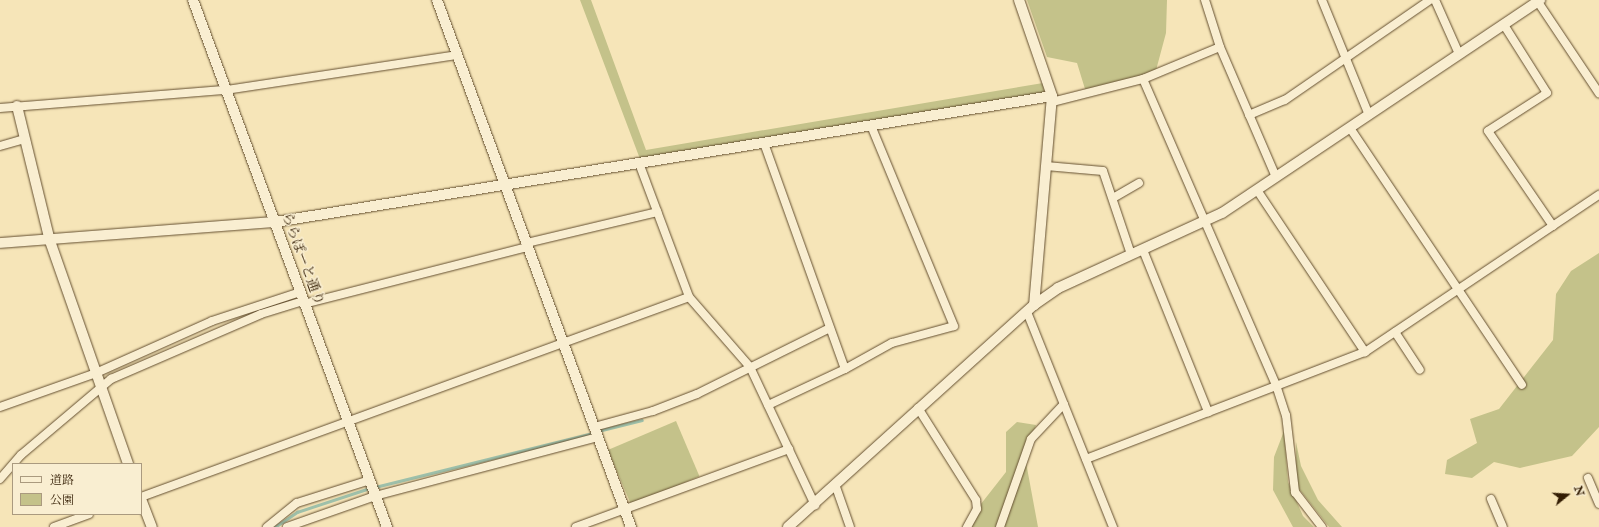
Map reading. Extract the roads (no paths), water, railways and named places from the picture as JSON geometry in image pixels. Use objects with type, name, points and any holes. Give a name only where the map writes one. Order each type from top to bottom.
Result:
[{"type":"street","name":"ららぽーと通り","points":[[193,0],[387,527]]},
{"type":"street","points":[[437,0],[631,527]]},
{"type":"street","points":[[1019,0],[1052,99],[1030,308],[1064,404],[1113,527]]},
{"type":"street","points":[[1205,0],[1220,47],[1276,178]]},
{"type":"street","points":[[1322,0],[1369,115]]},
{"type":"street","points":[[1249,115],[1285,100],[1430,0]]},
{"type":"street","points":[[1435,0],[1459,54]]},
{"type":"street","points":[[788,527],[836,487],[918,408],[1030,308],[1079,276],[1203,224],[1276,178],[1539,1],[1599,93]]},
{"type":"street","points":[[1504,24],[1547,93],[1488,131],[1553,226]]},
{"type":"street","points":[[0,243],[50,241],[275,222],[639,162],[1052,99],[1143,79],[1220,47]]},
{"type":"street","points":[[0,108],[226,90],[457,55]]},
{"type":"street","points":[[1143,79],[1203,224],[1276,386],[1286,415],[1294,487],[1322,527]]},
{"type":"street","points":[[17,106],[50,241],[128,463]]},
{"type":"street","points":[[768,405],[845,369],[892,343],[954,326],[871,126]]},
{"type":"street","points":[[1350,128],[1522,385]]},
{"type":"street","points":[[0,146],[24,139]]},
{"type":"street","points":[[764,143],[845,369]]},
{"type":"street","points":[[639,162],[689,297],[750,367],[815,505]]},
{"type":"street","points":[[1046,166],[1103,172],[1132,254]]},
{"type":"street","points":[[1113,198],[1139,183]]},
{"type":"street","points":[[1257,190],[1365,352]]},
{"type":"street","points":[[1086,459],[1365,352],[1599,195]]},
{"type":"street","points":[[0,407],[96,373],[212,321],[657,212]]},
{"type":"street","points":[[1143,250],[1208,412]]},
{"type":"street","points":[[142,498],[348,420],[689,297]]},
{"type":"street","points":[[14,463],[21,455],[100,385],[261,314],[302,299]]},
{"type":"street","points":[[287,527],[375,496],[596,432],[657,410],[830,328]]},
{"type":"street","points":[[1395,332],[1420,370]]},
{"type":"street","points":[[1000,527],[1031,439],[1064,404]]},
{"type":"street","points":[[918,408],[976,500],[977,509],[966,527]]},
{"type":"street","points":[[576,527],[789,449]]},
{"type":"street","points":[[0,479],[12,465]]},
{"type":"street","points":[[1588,478],[1599,504]]},
{"type":"street","points":[[267,527],[297,503],[370,480]]},
{"type":"street","points":[[836,487],[850,527]]},
{"type":"street","points":[[1491,499],[1503,527]]},
{"type":"street","points":[[142,501],[152,527]]},
{"type":"street","points":[[54,527],[86,515]]},
{"type":"waterway","points":[[598,431],[642,420]]},
{"type":"waterway","points":[[375,487],[593,433]]},
{"type":"waterway","points":[[275,527],[297,512],[370,488]]}]
